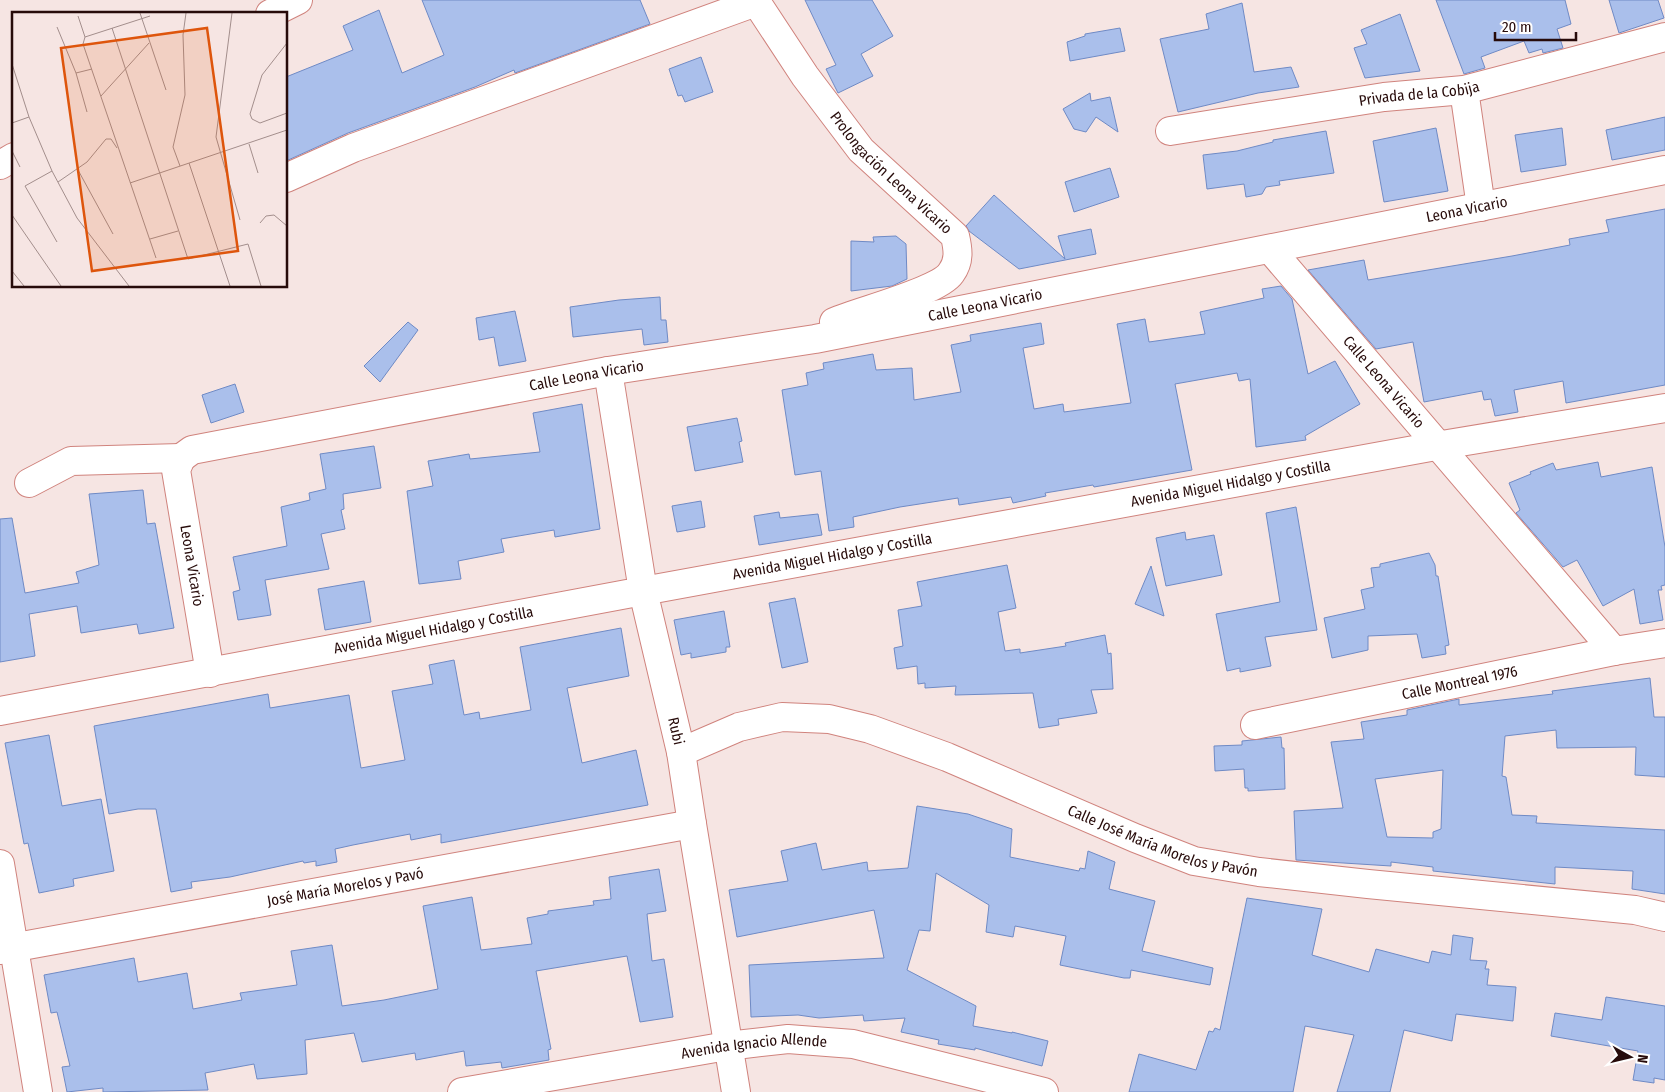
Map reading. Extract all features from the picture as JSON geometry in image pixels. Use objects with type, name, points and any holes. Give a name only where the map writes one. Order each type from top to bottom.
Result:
[{"type":"street","points":[[274,12],[298,0]]},
{"type":"street","points":[[288,177],[353,148],[755,1]]},
{"type":"street","name":"Prolongación Leona Vicario","points":[[755,1],[804,76],[861,150],[955,236],[959,254],[951,273],[936,286],[833,322],[815,339]]},
{"type":"street","name":"Privada de la Cobija","points":[[1170,130],[1384,97],[1464,90],[1665,37]]},
{"type":"street","points":[[1464,90],[1481,207]]},
{"type":"street","points":[[0,165],[12,158]]},
{"type":"street","name":"Leona Vicario","points":[[1270,249],[1665,170]]},
{"type":"street","name":"Calle Leona Vicario","points":[[181,458],[192,450],[608,371],[815,339],[1270,249],[1436,446],[1614,651]]},
{"type":"street","name":"Rubi","points":[[608,371],[644,591],[681,752],[727,1046],[736,1092]]},
{"type":"street","name":"Avenida Miguel Hidalgo y Costilla","points":[[0,711],[1436,446],[1665,408]]},
{"type":"street","points":[[29,484],[71,461],[181,458]]},
{"type":"street","name":"Leona Vicario","points":[[181,458],[176,470],[210,673]]},
{"type":"street","name":"Calle Montreal 1976","points":[[1255,725],[1614,651],[1665,643]]},
{"type":"street","name":"Calle José María Morelos y Pavón","points":[[681,752],[739,727],[782,716],[829,719],[870,729],[947,757],[1135,838],[1194,861],[1259,872],[1635,910],[1665,917]]},
{"type":"street","name":"José María Morelos y Pavó","points":[[7,948],[692,824]]},
{"type":"street","points":[[0,864],[7,948],[38,1092]]},
{"type":"street","name":"Avenida Ignacio Allende","points":[[462,1092],[727,1046],[788,1039],[853,1044],[1044,1092]]},
{"type":"building","points":[[422,0],[640,0],[650,24],[515,73],[514,70],[475,87],[348,133],[288,160],[288,76],[353,50],[343,26],[379,10],[402,73],[444,55]]},
{"type":"building","points":[[805,0],[872,0],[893,36],[861,54],[873,76],[838,93],[826,69],[836,65]]},
{"type":"building","points":[[1436,0],[1565,0],[1571,24],[1557,29],[1563,48],[1543,53],[1542,49],[1529,53],[1524,41],[1481,57],[1485,68],[1464,74]]},
{"type":"building","points":[[1609,0],[1658,0],[1664,18],[1619,33]]},
{"type":"building","points":[[1242,3],[1254,72],[1291,67],[1299,87],[1258,93],[1178,112],[1160,39],[1209,29],[1206,14]]},
{"type":"building","points":[[1400,14],[1420,71],[1365,78],[1354,48],[1367,44],[1361,30]]},
{"type":"building","points":[[1120,28],[1125,51],[1070,61],[1067,42],[1085,36],[1085,34]]},
{"type":"building","points":[[701,57],[713,92],[685,102],[682,95],[678,96],[669,69]]},
{"type":"building","points":[[1090,93],[1091,101],[1110,97],[1118,132],[1096,117],[1086,132],[1074,129],[1063,109]]},
{"type":"building","points":[[1665,117],[1665,150],[1612,160],[1606,130]]},
{"type":"building","points":[[1436,128],[1448,191],[1384,202],[1373,141]]},
{"type":"building","points":[[1562,128],[1566,165],[1521,172],[1515,135]]},
{"type":"building","points":[[1326,131],[1334,173],[1279,181],[1280,185],[1266,187],[1262,194],[1246,197],[1244,184],[1207,189],[1203,155],[1237,151],[1273,142],[1273,140]]},
{"type":"building","points":[[1110,168],[1119,197],[1074,212],[1065,182]]},
{"type":"building","points":[[994,195],[1065,259],[1058,236],[1091,229],[1096,254],[1019,269],[969,231],[966,226]]},
{"type":"building","points":[[1665,209],[1665,385],[1566,403],[1563,381],[1514,390],[1518,412],[1495,416],[1491,399],[1484,400],[1482,391],[1424,402],[1413,342],[1376,349],[1308,270],[1364,260],[1368,280],[1512,256],[1570,245],[1569,239],[1609,232],[1606,220]]},
{"type":"building","points":[[896,236],[906,244],[907,279],[892,286],[851,291],[851,241],[874,242],[873,237]]},
{"type":"building","points":[[1281,286],[1292,299],[1308,374],[1335,361],[1360,404],[1305,436],[1306,440],[1256,447],[1250,379],[1239,381],[1237,373],[1175,384],[1192,470],[1094,487],[1093,485],[1045,493],[1046,496],[1013,503],[1011,497],[959,505],[958,498],[900,507],[853,517],[854,527],[829,531],[821,471],[795,475],[782,390],[808,385],[806,373],[824,369],[823,363],[873,354],[876,370],[912,368],[914,400],[961,392],[951,345],[971,341],[970,335],[1041,323],[1044,344],[1023,348],[1034,409],[1063,404],[1064,412],[1131,403],[1117,324],[1145,319],[1149,342],[1205,334],[1200,312],[1264,298],[1262,289]]},
{"type":"building","points":[[660,297],[661,320],[666,320],[668,342],[644,345],[642,329],[573,337],[570,307],[619,300]]},
{"type":"building","points":[[515,311],[526,361],[499,366],[494,337],[479,340],[476,318]]},
{"type":"building","points":[[408,322],[418,330],[380,382],[364,366]]},
{"type":"building","points":[[235,384],[244,412],[211,423],[202,395]]},
{"type":"building","points":[[582,404],[600,529],[555,537],[554,530],[501,539],[504,552],[458,561],[461,579],[419,584],[407,491],[433,486],[428,461],[469,454],[470,459],[540,452],[533,413]]},
{"type":"building","points":[[737,418],[742,441],[739,442],[743,462],[695,471],[687,427]]},
{"type":"building","points":[[374,446],[381,488],[343,494],[344,509],[341,510],[345,529],[321,534],[329,569],[265,580],[271,615],[238,620],[233,592],[240,590],[233,557],[287,546],[281,507],[310,500],[309,493],[326,489],[320,454]]},
{"type":"building","points":[[1598,462],[1601,477],[1652,467],[1665,547],[1665,585],[1661,586],[1662,590],[1658,590],[1663,620],[1640,624],[1634,589],[1603,606],[1577,560],[1563,567],[1516,513],[1520,510],[1509,483],[1553,463],[1556,470]]},
{"type":"building","points":[[143,490],[147,524],[155,523],[174,628],[139,634],[137,624],[81,633],[77,606],[29,614],[35,656],[0,662],[0,519],[12,518],[25,593],[79,583],[76,572],[99,565],[89,494]]},
{"type":"building","points":[[701,501],[705,527],[677,532],[672,506]]},
{"type":"building","points":[[1296,507],[1317,630],[1265,637],[1271,666],[1240,672],[1240,668],[1227,671],[1216,614],[1280,602],[1266,513]]},
{"type":"building","points":[[779,512],[780,518],[818,514],[822,535],[759,545],[754,516]]},
{"type":"building","points":[[1185,532],[1186,540],[1214,535],[1222,575],[1166,586],[1156,538]]},
{"type":"building","points":[[1429,553],[1435,565],[1436,576],[1438,576],[1449,645],[1445,646],[1446,654],[1422,658],[1417,634],[1368,636],[1368,650],[1332,658],[1324,618],[1365,609],[1361,590],[1374,587],[1371,568],[1380,567],[1380,564]]},
{"type":"building","points":[[1007,565],[1016,608],[998,612],[1005,651],[1020,649],[1020,653],[1066,646],[1065,643],[1105,635],[1108,654],[1111,653],[1113,689],[1091,690],[1097,713],[1058,719],[1059,725],[1039,728],[1033,693],[955,695],[956,686],[925,688],[925,683],[918,684],[917,666],[897,669],[894,648],[903,646],[898,610],[922,606],[917,582]]},
{"type":"building","points":[[1151,566],[1164,616],[1135,604]]},
{"type":"building","points":[[364,581],[371,622],[325,630],[318,589]]},
{"type":"building","points":[[795,598],[808,662],[782,668],[769,603]]},
{"type":"building","points":[[724,611],[730,647],[726,647],[726,652],[691,658],[691,653],[681,655],[674,620]]},
{"type":"building","points":[[621,628],[629,676],[567,688],[582,763],[636,750],[648,805],[441,843],[441,834],[411,840],[410,834],[335,849],[337,862],[316,866],[316,861],[304,863],[303,861],[230,877],[191,882],[192,888],[171,892],[156,809],[138,809],[109,814],[94,726],[268,694],[270,708],[349,695],[361,768],[405,760],[392,691],[433,684],[429,665],[454,660],[464,715],[479,712],[480,719],[531,710],[520,647]]},
{"type":"building","points":[[1650,678],[1654,717],[1665,717],[1665,777],[1635,775],[1636,747],[1557,748],[1556,730],[1505,736],[1502,776],[1506,777],[1512,815],[1537,816],[1536,823],[1665,830],[1665,894],[1632,889],[1633,871],[1555,867],[1555,884],[1433,871],[1433,867],[1391,862],[1391,866],[1296,860],[1294,811],[1343,808],[1331,742],[1364,739],[1361,722],[1407,715],[1407,710],[1459,699],[1459,705],[1553,694],[1552,691]],"holes":[[[1443,770],[1441,829],[1433,832],[1433,838],[1387,837],[1375,779]]]},
{"type":"building","points":[[49,735],[62,806],[101,799],[114,871],[73,879],[74,886],[39,893],[28,843],[24,844],[5,743]]},
{"type":"building","points":[[1281,737],[1282,748],[1284,748],[1285,789],[1248,791],[1248,788],[1245,788],[1244,769],[1215,771],[1214,746],[1242,745],[1242,741]]},
{"type":"building","points":[[917,806],[968,814],[1012,829],[1010,857],[1079,871],[1080,868],[1085,869],[1088,851],[1115,862],[1109,889],[1155,901],[1142,951],[1213,968],[1210,985],[1131,970],[1130,978],[1124,978],[1060,965],[1066,936],[1015,926],[1013,937],[986,932],[989,905],[936,873],[930,931],[919,930],[907,970],[976,1006],[973,1026],[1012,1032],[1048,1041],[1042,1066],[975,1048],[975,1050],[938,1044],[939,1040],[901,1032],[905,1018],[864,1021],[863,1015],[819,1018],[798,1015],[751,1017],[749,965],[884,958],[874,910],[737,937],[729,890],[788,881],[781,851],[816,843],[822,870],[867,862],[868,871],[908,868]]},
{"type":"building","points":[[659,869],[666,911],[647,914],[652,961],[664,959],[673,1017],[640,1022],[627,956],[536,971],[551,1049],[548,1050],[549,1060],[502,1068],[501,1062],[466,1066],[464,1051],[416,1060],[415,1053],[362,1062],[354,1033],[305,1040],[307,1074],[257,1079],[254,1064],[205,1073],[208,1090],[103,1092],[103,1088],[67,1092],[62,1067],[70,1066],[57,1012],[51,1013],[44,975],[134,958],[138,982],[187,973],[193,1009],[242,1000],[240,993],[297,985],[291,951],[332,945],[342,1006],[384,1000],[438,989],[423,906],[472,897],[481,950],[532,944],[527,918],[548,914],[548,911],[594,905],[593,901],[611,899],[609,877]]},
{"type":"building","points":[[1247,898],[1322,909],[1312,955],[1369,972],[1376,949],[1429,963],[1432,951],[1451,955],[1453,935],[1473,938],[1470,960],[1487,961],[1485,969],[1489,969],[1487,985],[1516,987],[1513,1021],[1456,1014],[1452,1041],[1404,1030],[1390,1092],[1337,1092],[1354,1035],[1305,1026],[1293,1092],[1129,1092],[1139,1054],[1196,1070],[1209,1031],[1213,1032],[1215,1028],[1220,1030]]},
{"type":"building","points":[[1606,997],[1665,1006],[1665,1080],[1654,1078],[1654,1083],[1633,1080],[1638,1051],[1551,1036],[1555,1013],[1602,1020]]}]
